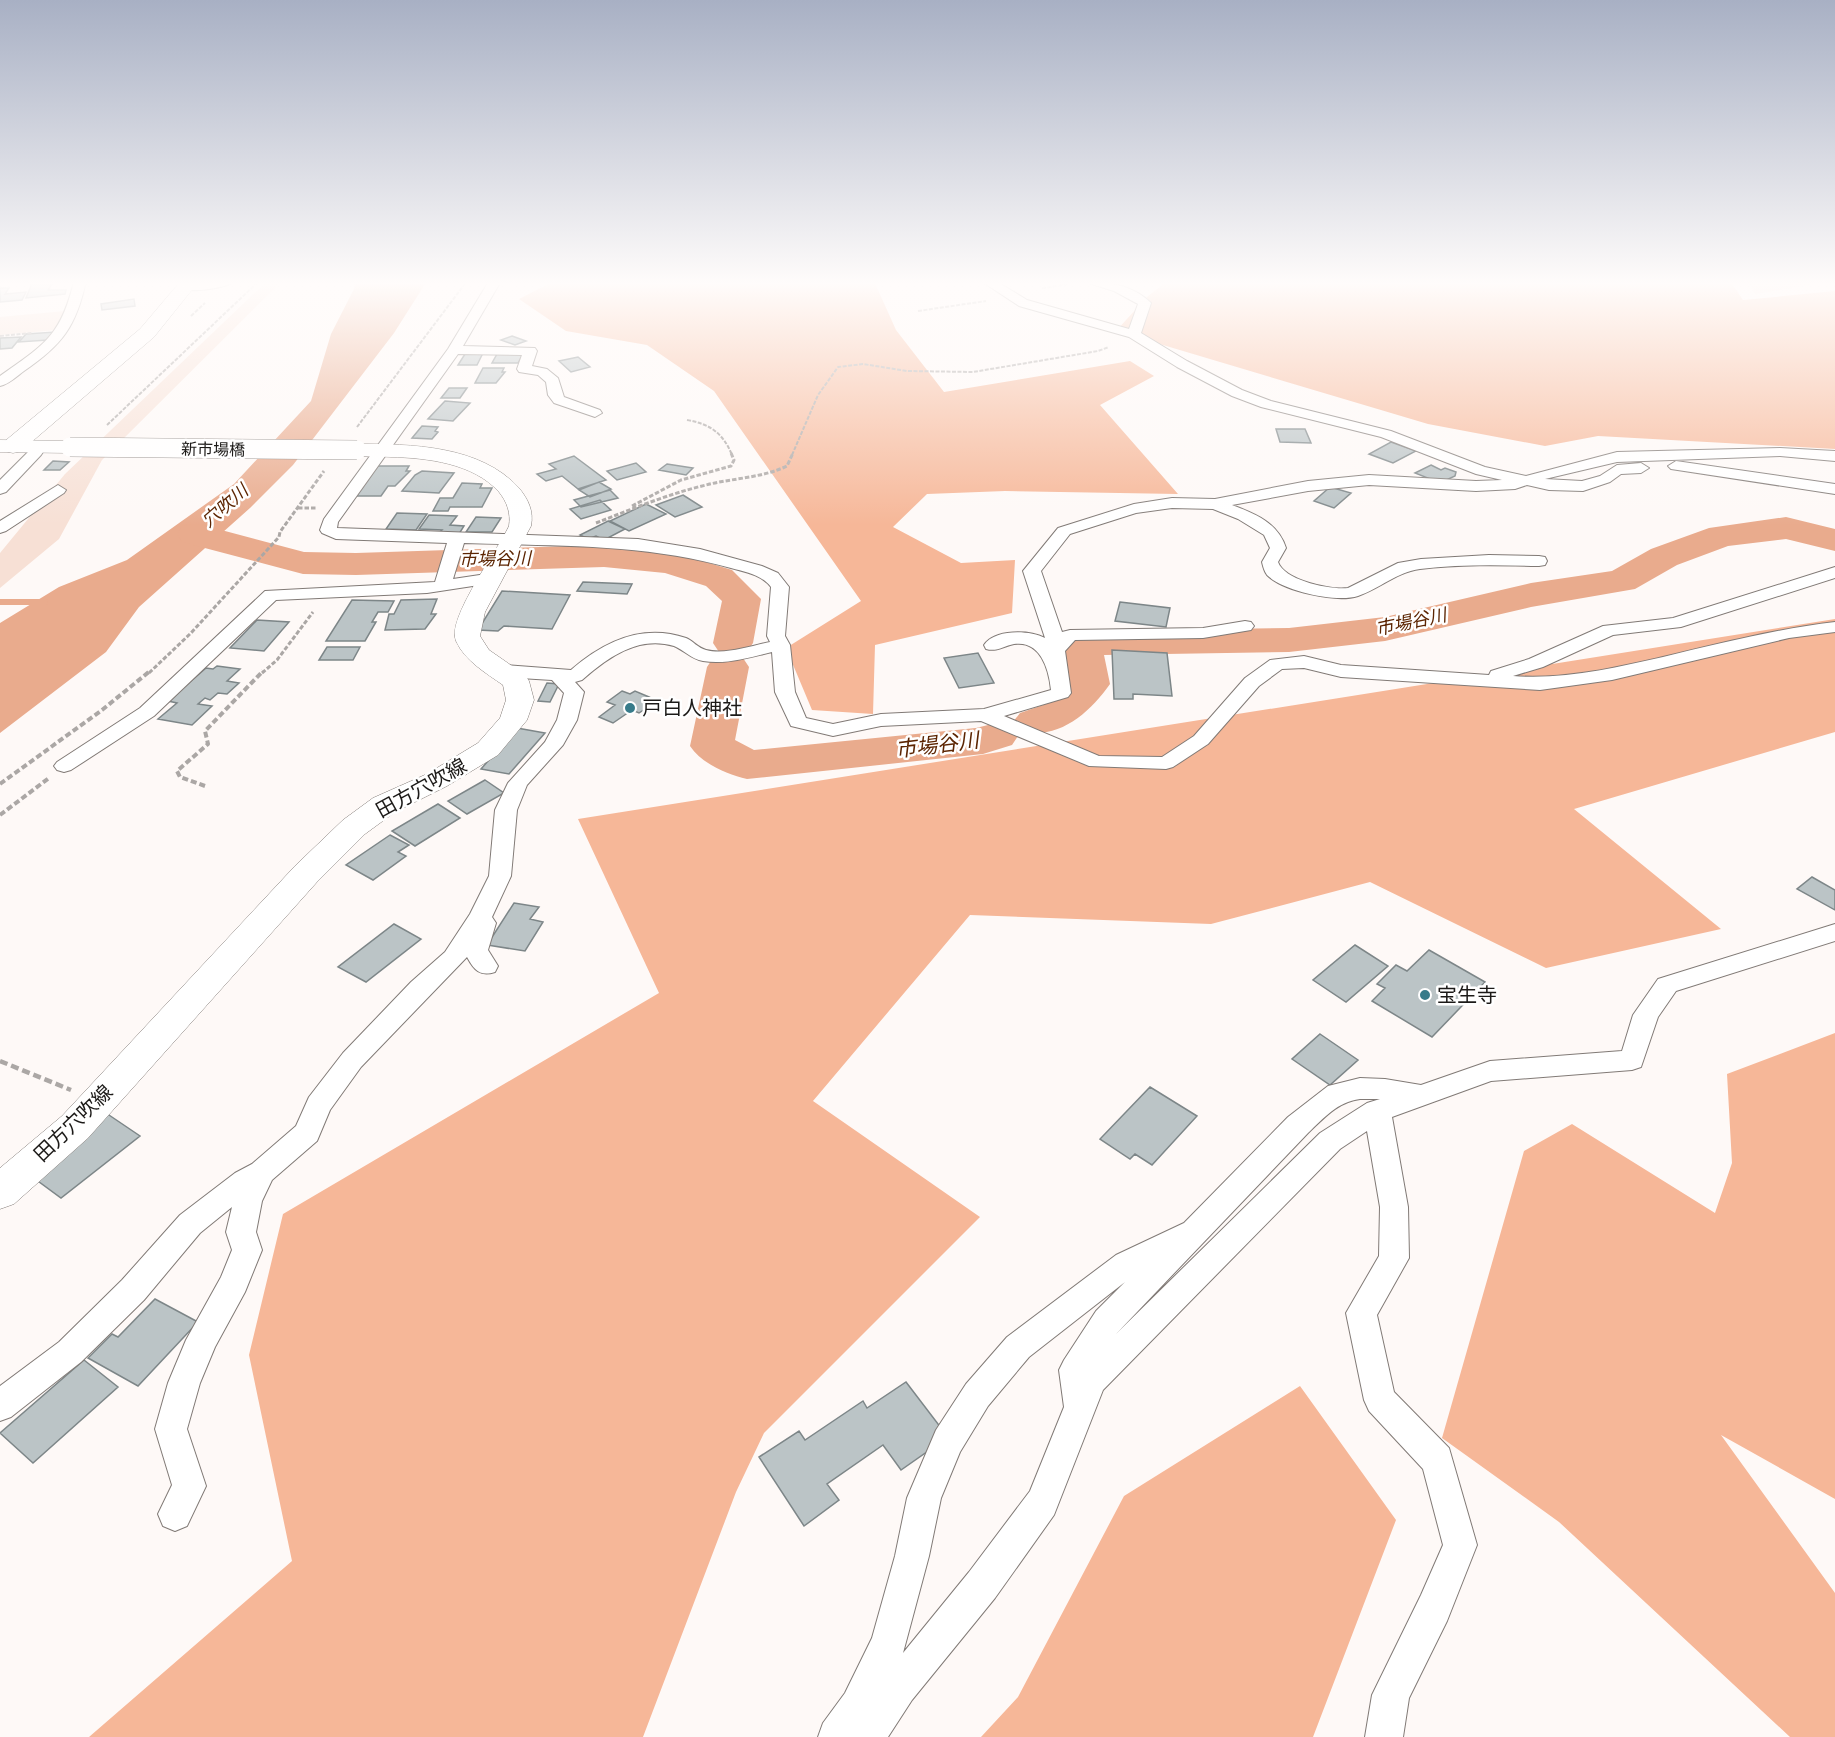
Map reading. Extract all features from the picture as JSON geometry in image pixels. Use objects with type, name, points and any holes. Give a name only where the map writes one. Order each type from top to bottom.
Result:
[{"type":"highway","points":[[7,446],[111,362]]},
{"type":"main road","name":"新市場橋","points":[[7,446],[70,447],[355,441]]},
{"type":"main road","name":"田方穴吹線","points":[[0,1192],[75,1127],[306,874],[354,827],[384,805],[437,780],[488,749],[513,720],[520,700],[516,681],[473,650],[467,636],[470,615],[521,524],[518,503],[507,485],[485,471],[452,459],[384,450],[355,441]]},
{"type":"street","points":[[0,382],[28,362]]},
{"type":"street","points":[[446,362],[330,522],[328,530],[336,534],[455,542],[503,559]]},
{"type":"street","points":[[526,362],[524,369],[542,372],[553,381],[555,395],[559,399],[595,413]]},
{"type":"street","points":[[1179,362],[1237,393],[1266,404],[1386,434],[1481,471],[1524,482],[1549,486],[1583,486],[1605,479],[1617,470],[1665,465],[1737,473],[1759,479],[1835,489]]},
{"type":"street","points":[[0,489],[36,452]]},
{"type":"street","points":[[64,766],[147,712],[271,595],[444,581],[503,559],[638,544],[700,554],[756,570],[772,577],[780,587],[776,636],[781,645],[785,692],[798,722],[833,730],[881,720],[984,715],[1033,703],[1061,693],[1053,630],[1032,571],[1064,531],[1134,509],[1172,503],[1215,504],[1308,486],[1368,480],[1502,486],[1617,457],[1780,452],[1835,456]]},
{"type":"street","points":[[0,528],[58,490]]},
{"type":"street","points":[[1215,504],[1267,528],[1276,536],[1278,548],[1270,562],[1273,571],[1286,580],[1308,588],[1341,594],[1353,592],[1404,567],[1421,564],[1488,560],[1539,561]]},
{"type":"street","points":[[444,581],[455,542]]},
{"type":"street","points":[[1485,679],[1536,663],[1610,630],[1675,624],[1835,572]]},
{"type":"street","points":[[1056,650],[1070,634],[1203,633],[1245,626]]},
{"type":"street","points":[[984,715],[1096,762],[1166,763],[1201,740],[1252,682],[1277,664],[1304,662],[1341,671],[1540,684],[1576,681],[1789,633],[1835,627]]},
{"type":"street","points":[[993,645],[1002,641],[1027,637],[1041,643],[1060,677]]},
{"type":"street","points":[[502,672],[575,676],[601,653],[630,641],[661,638],[682,643],[700,654],[724,657],[781,645]]},
{"type":"street","points":[[0,1406],[70,1352],[133,1290],[190,1224],[245,1181],[262,1172],[307,1133],[318,1105],[352,1060],[420,988],[454,958],[484,910],[500,876],[506,810],[518,783],[553,745],[567,720],[574,692],[559,676]]},
{"type":"street","points":[[484,910],[484,928],[475,948],[478,959],[486,966]]},
{"type":"street","points":[[866,1737],[899,1687],[982,1585],[1042,1503],[1091,1380],[1280,1188],[1330,1141],[1377,1111],[1490,1071],[1632,1060],[1646,1015],[1667,985],[1835,932]]},
{"type":"street","points":[[1080,1408],[1075,1370],[1107,1321],[1298,1125],[1329,1098],[1350,1091],[1378,1088],[1420,1095]]},
{"type":"street","points":[[1377,1111],[1394,1207],[1394,1258],[1361,1313],[1380,1400],[1437,1461],[1460,1545],[1434,1608],[1390,1695],[1384,1737]]},
{"type":"street","points":[[175,1514],[189,1486],[171,1429],[184,1383],[202,1340],[234,1283],[247,1250],[242,1232],[248,1201],[262,1172]]},
{"type":"street","points":[[837,1737],[858,1706],[889,1643],[912,1556],[924,1498],[948,1441],[977,1395],[1018,1347],[1064,1310],[1126,1264],[1193,1232]]},
{"type":"path","points":[[105,428],[174,362]]},
{"type":"path","points":[[355,441],[410,362]]},
{"type":"path","points":[[595,523],[672,493],[716,482],[774,472],[787,466],[818,395],[828,378],[838,368],[863,364],[942,373],[991,370],[1036,362]]},
{"type":"path","points":[[615,515],[681,480],[731,466],[734,460],[724,438],[712,427],[687,420]]},
{"type":"path","points":[[0,784],[114,700],[161,662],[218,606],[279,537],[280,532],[329,465]]},
{"type":"path","points":[[205,786],[180,777],[177,771],[208,744],[206,731],[259,675],[278,660],[328,592]]},
{"type":"path","points":[[0,815],[64,766]]},
{"type":"path","points":[[0,1061],[74,1091]]},
{"type":"shaded area","points":[[182,362],[200,362],[102,460],[59,539],[0,588],[0,553],[65,474]]},
{"type":"shaded area","points":[[672,362],[921,362],[944,392],[1132,362],[1154,376],[1100,405],[1178,494],[1005,491],[927,494],[893,527],[961,563],[1015,560],[1012,613],[875,645],[873,714],[812,710],[786,648],[861,601],[714,391]]},
{"type":"shaded area","points":[[1220,362],[1835,362],[1835,449],[1598,436],[1545,446],[1428,424]]},
{"type":"shaded area","points":[[1835,619],[1835,732],[1574,809],[1721,929],[1546,968],[1370,882],[1211,924],[970,915],[813,1101],[980,1217],[764,1433],[736,1492],[643,1737],[89,1737],[292,1561],[249,1355],[283,1214],[659,993],[578,819]]},
{"type":"shaded area","points":[[1835,1033],[1835,1499],[1721,1435],[1835,1593],[1835,1737],[1790,1737],[1559,1522],[1442,1438],[1524,1151],[1572,1124],[1715,1213],[1732,1163],[1727,1074]]},
{"type":"shaded area","points":[[1300,1386],[1396,1520],[1313,1737],[981,1737],[1018,1697],[1124,1496]]},
{"type":"water","name":"穴吹川","points":[[323,362],[372,362],[293,465],[250,508],[139,607],[106,652],[0,733],[0,623],[59,587],[127,560],[234,484],[311,401]]},
{"type":"building","points":[[460,362],[478,362],[477,365],[458,365]]},
{"type":"building","points":[[493,362],[519,362],[518,363]]},
{"type":"building","points":[[560,362],[584,362],[590,367],[571,372]]},
{"type":"building","points":[[483,368],[504,368],[502,372],[505,372],[496,383],[475,383]]},
{"type":"building","points":[[449,388],[467,388],[460,398],[441,398]]},
{"type":"building","points":[[445,401],[470,403],[453,421],[428,419]]},
{"type":"building","points":[[422,426],[438,427],[435,431],[438,432],[432,439],[412,438]]},
{"type":"building","points":[[1276,429],[1305,429],[1311,443],[1280,442]]},
{"type":"building","points":[[1391,442],[1416,451],[1393,463],[1369,454]]},
{"type":"building","points":[[574,456],[606,480],[578,489],[562,476],[546,481],[537,474],[556,469],[549,464]]},
{"type":"building","points":[[53,461],[69,462],[60,470],[44,470]]},
{"type":"building","points":[[636,463],[646,472],[617,480],[607,471]]},
{"type":"building","points":[[667,464],[693,468],[686,475],[659,470]]},
{"type":"building","points":[[1431,465],[1441,470],[1445,468],[1456,472],[1455,476],[1440,483],[1415,473]]},
{"type":"building","points":[[377,466],[409,466],[406,471],[410,471],[395,486],[388,486],[381,496],[356,496]]},
{"type":"building","points":[[422,471],[454,473],[439,493],[402,491],[415,475]]},
{"type":"building","points":[[599,482],[611,489],[590,497],[579,490]]},
{"type":"building","points":[[462,483],[482,484],[480,488],[492,488],[482,507],[450,507],[448,511],[433,511],[440,498],[453,498]]},
{"type":"building","points":[[1330,487],[1351,493],[1334,508],[1314,501]]},
{"type":"building","points":[[610,490],[618,498],[581,507],[574,500]]},
{"type":"building","points":[[683,495],[702,507],[675,517],[656,505]]},
{"type":"building","points":[[600,500],[611,510],[581,519],[570,509]]},
{"type":"building","points":[[646,504],[666,514],[629,531],[610,521]]},
{"type":"building","points":[[397,513],[427,514],[416,530],[386,529]]},
{"type":"building","points":[[429,515],[457,516],[450,525],[464,526],[459,534],[439,533],[442,530],[419,529]]},
{"type":"building","points":[[476,517],[501,518],[492,532],[466,532]]},
{"type":"building","points":[[608,521],[625,529],[604,540],[596,536],[588,539],[580,535]]},
{"type":"building","points":[[583,582],[632,584],[627,594],[577,591]]},
{"type":"building","points":[[502,591],[570,595],[552,629],[504,626],[498,631],[478,630]]},
{"type":"building","points":[[437,599],[431,614],[436,614],[425,629],[385,630],[389,614],[394,614],[401,600]]},
{"type":"building","points":[[352,600],[394,601],[388,612],[378,612],[372,622],[376,622],[365,641],[326,641]]},
{"type":"building","points":[[1120,602],[1170,608],[1166,627],[1115,621]]},
{"type":"building","points":[[257,620],[289,622],[264,651],[230,648]]},
{"type":"building","points":[[327,647],[360,647],[353,660],[319,660]]},
{"type":"building","points":[[1112,650],[1167,653],[1172,696],[1133,694],[1133,699],[1114,699]]},
{"type":"building","points":[[978,653],[994,683],[959,688],[944,658]]},
{"type":"building","points":[[217,666],[240,669],[227,681],[239,683],[227,694],[218,693],[210,700],[205,698],[198,704],[212,706],[192,725],[158,719],[177,703],[168,701],[206,668],[213,669]]},
{"type":"building","points":[[547,683],[559,684],[550,702],[538,701]]},
{"type":"building","name":"戸白人神社","points":[[622,691],[630,694],[635,691],[649,697],[643,701],[651,705],[639,713],[632,710],[613,723],[599,717],[615,705],[607,702]]},
{"type":"building","points":[[517,728],[545,733],[509,774],[481,769]]},
{"type":"building","points":[[485,780],[504,793],[467,814],[448,801]]},
{"type":"building","points":[[438,804],[460,818],[415,846],[392,831]]},
{"type":"building","points":[[390,835],[409,845],[398,852],[406,856],[373,880],[346,865]]},
{"type":"building","points":[[1812,877],[1835,890],[1835,910],[1797,889]]},
{"type":"building","points":[[514,903],[539,907],[530,919],[543,922],[525,951],[487,945]]},
{"type":"building","points":[[394,924],[421,939],[366,982],[338,967]]},
{"type":"building","points":[[1355,945],[1388,966],[1346,1002],[1313,980]]},
{"type":"building","name":"宝生寺","points":[[1429,950],[1485,982],[1432,1037],[1372,1001],[1385,988],[1377,984],[1396,965],[1407,971]]},
{"type":"building","points":[[1320,1034],[1358,1060],[1330,1085],[1292,1059]]},
{"type":"building","points":[[1150,1087],[1197,1116],[1152,1165],[1135,1154],[1130,1159],[1100,1139]]},
{"type":"building","points":[[106,1113],[140,1136],[61,1198],[27,1173]]},
{"type":"building","points":[[155,1299],[198,1322],[138,1386],[88,1358],[112,1334],[118,1337]]},
{"type":"building","points":[[84,1360],[118,1387],[33,1463],[0,1433]]},
{"type":"building","points":[[906,1382],[948,1437],[901,1470],[883,1445],[827,1484],[839,1500],[804,1526],[759,1457],[799,1431],[805,1440],[863,1401],[867,1408]]},
{"type":"waterway","name":"市場谷川","points":[[1035,722],[1058,714],[1089,684],[1081,643],[1289,640],[1385,629],[1531,595],[1622,581],[1664,557],[1722,536],[1786,528],[1835,540]]},
{"type":"waterway","name":"市場谷川","points":[[195,534],[303,563],[356,564],[604,556],[670,562],[719,578],[742,599],[733,643]]},
{"type":"waterway","points":[[0,602],[45,602]]},
{"type":"waterway","name":"市場谷川","points":[[728,667],[712,746],[747,765],[983,741],[996,736]]},
{"type":"place","name":"戸白人神社","points":[[630,708]]},
{"type":"place","name":"宝生寺","points":[[1425,995]]}]
